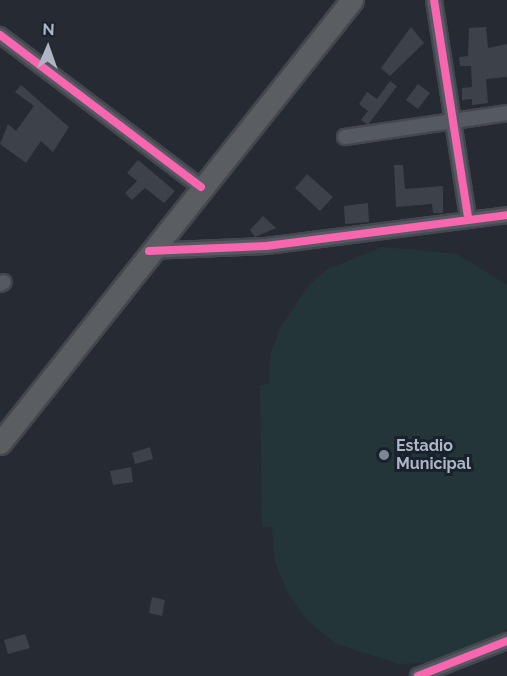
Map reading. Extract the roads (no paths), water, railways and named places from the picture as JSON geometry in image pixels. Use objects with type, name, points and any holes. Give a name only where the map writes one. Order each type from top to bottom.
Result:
[{"type":"highway","points":[[0,443],[149,251],[352,0]]},
{"type":"street","points":[[434,0],[468,218]]},
{"type":"street","points":[[0,35],[201,187]]},
{"type":"street","points":[[345,137],[507,113]]},
{"type":"street","points":[[149,251],[266,246],[468,218],[507,215]]},
{"type":"street","points":[[418,676],[507,641]]},
{"type":"place","name":"Estadio Municipal","points":[[384,455]]}]
